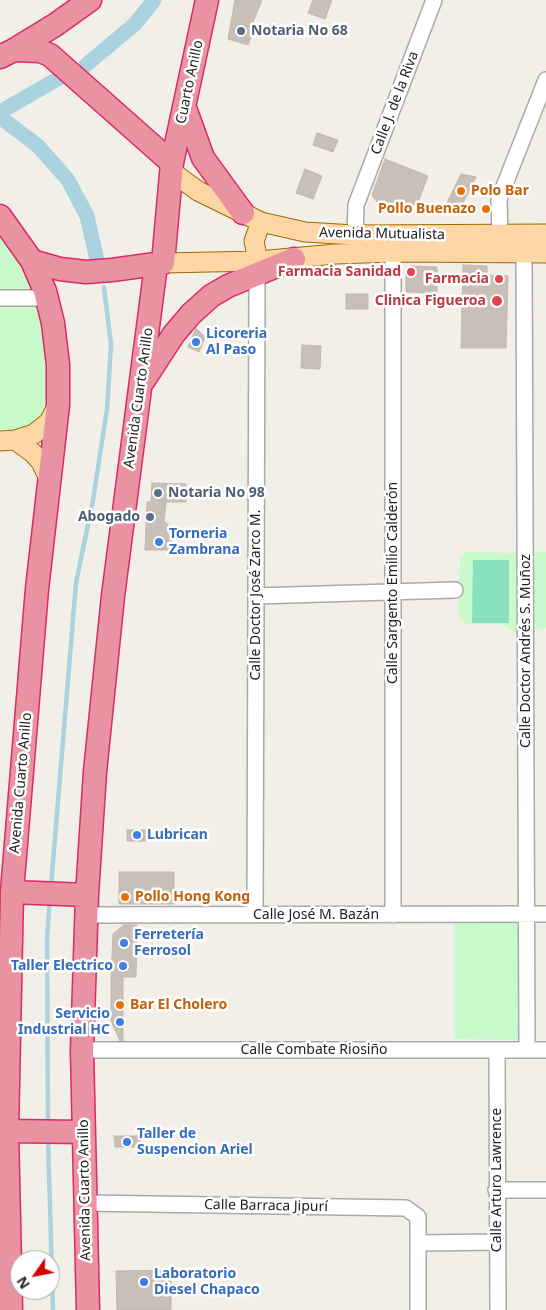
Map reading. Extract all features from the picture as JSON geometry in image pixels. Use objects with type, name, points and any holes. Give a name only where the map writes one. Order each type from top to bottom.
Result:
[{"type":"highway","points":[[4,54],[55,25],[90,0]]},
{"type":"highway","name":"Cuarto Anillo","points":[[160,264],[172,168],[207,0]]},
{"type":"highway","points":[[4,54],[40,51],[62,64],[172,168]]},
{"type":"highway","points":[[185,106],[203,158],[252,218]]},
{"type":"highway","name":"Avenida Cuarto Anillo","points":[[0,216],[32,261],[53,323],[58,365],[58,405],[37,589],[14,892],[6,928],[14,1131],[5,1287],[11,1310]]},
{"type":"highway","points":[[141,385],[174,334],[191,314],[228,286],[257,268],[294,259]]},
{"type":"highway","points":[[32,261],[60,269],[86,272],[160,264]]},
{"type":"highway","name":"Avenida Cuarto Anillo","points":[[88,1310],[85,1203],[78,1132],[82,1050],[82,901],[113,596],[141,385],[160,264]]},
{"type":"highway","points":[[14,892],[82,901]]},
{"type":"highway","points":[[14,1131],[78,1132]]},
{"type":"main road","name":"Avenida Mutualista","points":[[172,168],[198,191],[252,218],[305,232],[355,235],[546,234]]},
{"type":"main road","points":[[160,264],[257,268],[252,218]]},
{"type":"main road","name":"Avenida Mutualista","points":[[294,259],[336,254],[393,252],[546,253]]},
{"type":"main road","points":[[8,441],[42,428],[58,405]]},
{"type":"main road","points":[[8,441],[34,453],[41,462],[50,481]]},
{"type":"street","name":"Calle J. de la Riva","points":[[355,235],[356,205],[432,0]]},
{"type":"street","points":[[500,235],[499,199],[546,80]]},
{"type":"street","name":"Calle Sargento Emilio Calderón","points":[[392,915],[393,252]]},
{"type":"street","name":"Calle Doctor Andrés S. Muñoz","points":[[524,253],[527,1050]]},
{"type":"street","name":"Calle Doctor José Zarco M.","points":[[256,915],[257,268]]},
{"type":"street","points":[[0,298],[46,298]]},
{"type":"street","points":[[256,596],[455,590]]},
{"type":"street","name":"Calle José M. Bazán","points":[[82,901],[256,915],[546,914]]},
{"type":"street","name":"Calle Combate Riosiño","points":[[82,1050],[546,1050]]},
{"type":"street","name":"Calle Arturo Lawrence","points":[[497,1050],[496,1190],[498,1310]]},
{"type":"street","points":[[496,1190],[546,1190]]},
{"type":"street","name":"Calle Barraca Jipurí","points":[[85,1203],[406,1208],[418,1217],[419,1244]]},
{"type":"street","points":[[418,1310],[419,1244],[497,1242]]},
{"type":"green space","points":[[0,238],[18,262],[35,296],[48,345],[51,396],[43,414],[32,425],[15,430],[0,430]]},
{"type":"green space","points":[[465,552],[520,553],[521,636],[501,624],[466,624],[458,616],[460,558]]},
{"type":"green space","points":[[532,552],[546,552],[546,628],[533,629]]},
{"type":"green space","points":[[473,560],[509,560],[509,623],[472,623]]},
{"type":"green space","points":[[454,921],[523,922],[522,1040],[454,1039]]},
{"type":"building","points":[[235,0],[262,0],[250,29],[254,30],[248,45],[228,39]]},
{"type":"building","points":[[313,0],[332,0],[325,19],[308,13]]},
{"type":"building","points":[[317,133],[338,140],[333,152],[313,145]]},
{"type":"building","points":[[385,159],[428,176],[417,205],[379,205],[372,195]]},
{"type":"building","points":[[305,169],[322,176],[313,199],[296,193]]},
{"type":"building","name":"Polo Bar","points":[[461,174],[476,177],[462,205],[446,205]]},
{"type":"building","points":[[463,265],[487,266],[487,275],[508,276],[506,348],[461,348]]},
{"type":"building","points":[[411,266],[437,267],[437,293],[406,292],[406,273]]},
{"type":"building","points":[[346,294],[368,294],[368,309],[346,309]]},
{"type":"building","name":"Licoreria Al Paso","points":[[196,328],[205,337],[199,352],[188,347]]},
{"type":"building","points":[[302,345],[321,346],[320,369],[301,368]]},
{"type":"building","points":[[152,483],[186,484],[186,502],[166,502],[164,522],[168,524],[168,535],[172,535],[172,550],[145,550],[147,502],[151,502]]},
{"type":"building","name":"Lubrican","points":[[127,830],[147,830],[147,841],[127,841]]},
{"type":"building","points":[[119,872],[174,872],[174,904],[119,904]]},
{"type":"building","points":[[124,925],[137,925],[136,977],[123,977],[123,1041],[120,1041],[111,1021],[111,977],[113,934]]},
{"type":"building","name":"Taller de Suspencion Ariel","points":[[114,1136],[140,1136],[140,1147],[115,1147]]},
{"type":"building","points":[[171,1270],[171,1310],[117,1310],[116,1271]]},
{"type":"waterway","points":[[86,65],[135,24],[154,0]]},
{"type":"waterway","points":[[0,112],[61,77]]},
{"type":"waterway","points":[[0,117],[38,146],[68,180],[87,216],[97,260]]},
{"type":"waterway","points":[[51,886],[76,583],[93,500],[107,409],[111,345],[104,287]]},
{"type":"waterway","points":[[48,1126],[47,939],[50,899]]},
{"type":"waterway","points":[[48,1139],[53,1310]]},
{"type":"place","name":"Notaria No 68","points":[[241,31]]},
{"type":"place","name":"Polo Bar","points":[[461,191]]},
{"type":"place","name":"Pollo Buenazo","points":[[486,209]]},
{"type":"place","name":"Farmacia Sanidad","points":[[411,272]]},
{"type":"place","name":"Farmacia","points":[[499,279]]},
{"type":"place","name":"Clinica Figueroa","points":[[497,301]]},
{"type":"place","name":"Licoreria Al Paso","points":[[196,342]]},
{"type":"place","name":"Notaria No 98","points":[[158,493]]},
{"type":"place","name":"Abogado","points":[[150,517]]},
{"type":"place","name":"Torneria Zambrana","points":[[159,542]]},
{"type":"place","name":"Lubrican","points":[[137,835]]},
{"type":"place","name":"Pollo Hong Kong","points":[[125,897]]},
{"type":"place","name":"Ferretería Ferrosol","points":[[124,943]]},
{"type":"place","name":"Taller Electrico","points":[[123,966]]},
{"type":"place","name":"Bar El Cholero","points":[[120,1005]]},
{"type":"place","name":"Servicio Industrial HC","points":[[120,1022]]},
{"type":"place","name":"Taller de Suspencion Ariel","points":[[127,1142]]},
{"type":"place","name":"Laboratorio Diesel Chapaco","points":[[144,1282]]}]
